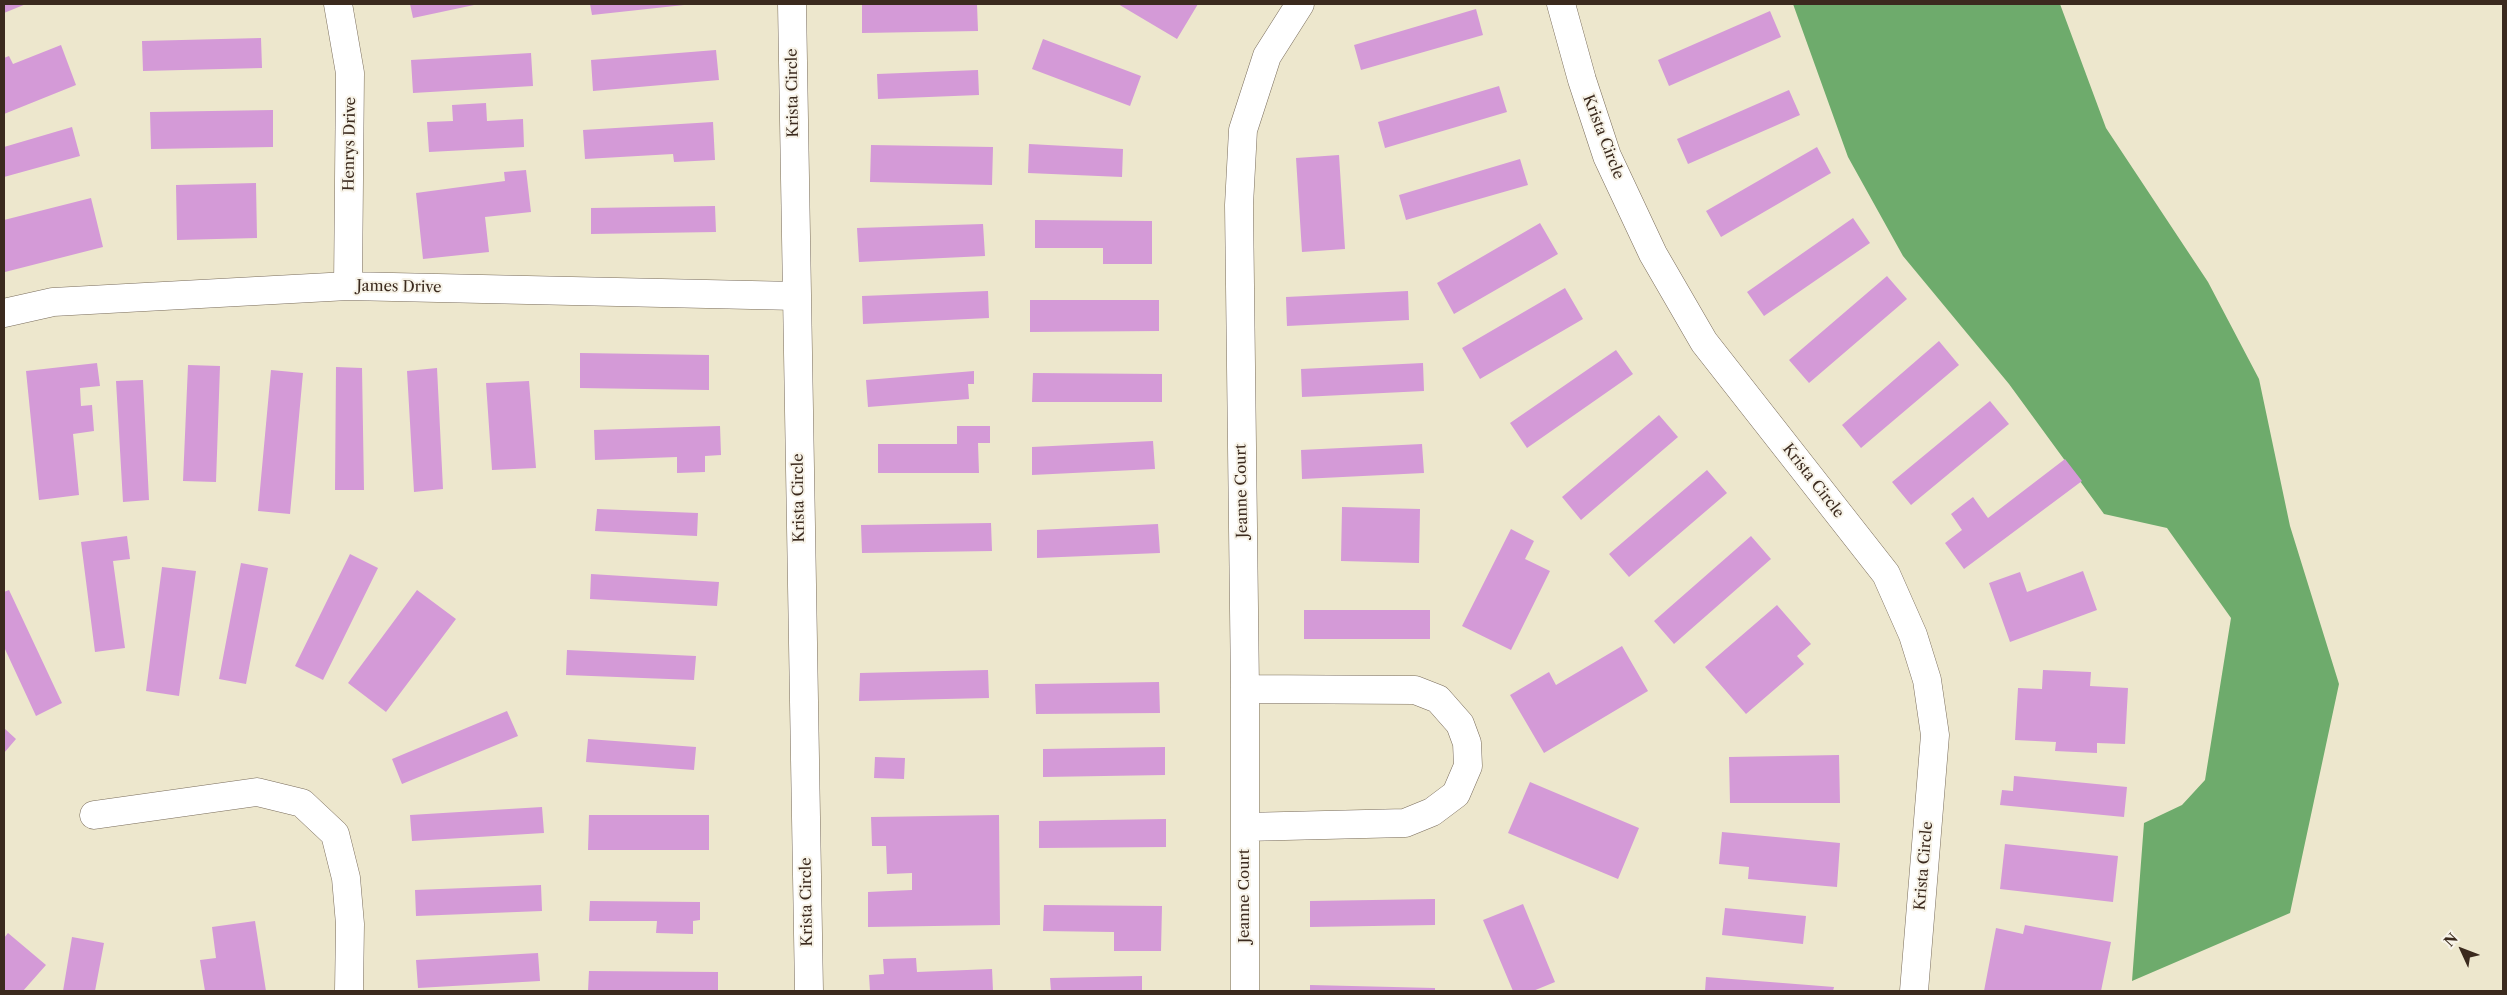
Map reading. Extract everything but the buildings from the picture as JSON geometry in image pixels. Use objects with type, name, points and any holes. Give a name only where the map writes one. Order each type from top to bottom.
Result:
[{"type":"street","name":"Henrys Drive","points":[[338,4],[350,73],[348,286]]},
{"type":"street","name":"Krista Circle","points":[[792,4],[809,991]]},
{"type":"street","name":"Jeanne Court","points":[[1245,991],[1245,689],[1239,205],[1243,130],[1267,56],[1300,4]]},
{"type":"street","name":"Krista Circle","points":[[1561,4],[1582,80],[1607,156],[1653,254],[1704,342],[1886,574],[1913,635],[1927,680],[1935,735],[1914,991]]},
{"type":"street","name":"James Drive","points":[[4,313],[52,302],[348,286],[796,296]]},
{"type":"street","points":[[1245,689],[1415,690],[1438,699],[1460,724],[1467,743],[1468,766],[1456,794],[1432,812],[1405,823],[1245,827]]},
{"type":"street","points":[[94,815],[257,792],[302,803],[335,834],[346,878],[350,924],[349,991]]},
{"type":"green space","points":[[1793,4],[2060,4],[2106,128],[2208,282],[2259,379],[2290,526],[2339,684],[2290,913],[2132,981],[2144,823],[2182,805],[2205,780],[2231,618],[2167,528],[2104,514],[2009,384],[1903,256],[1848,157]]}]
